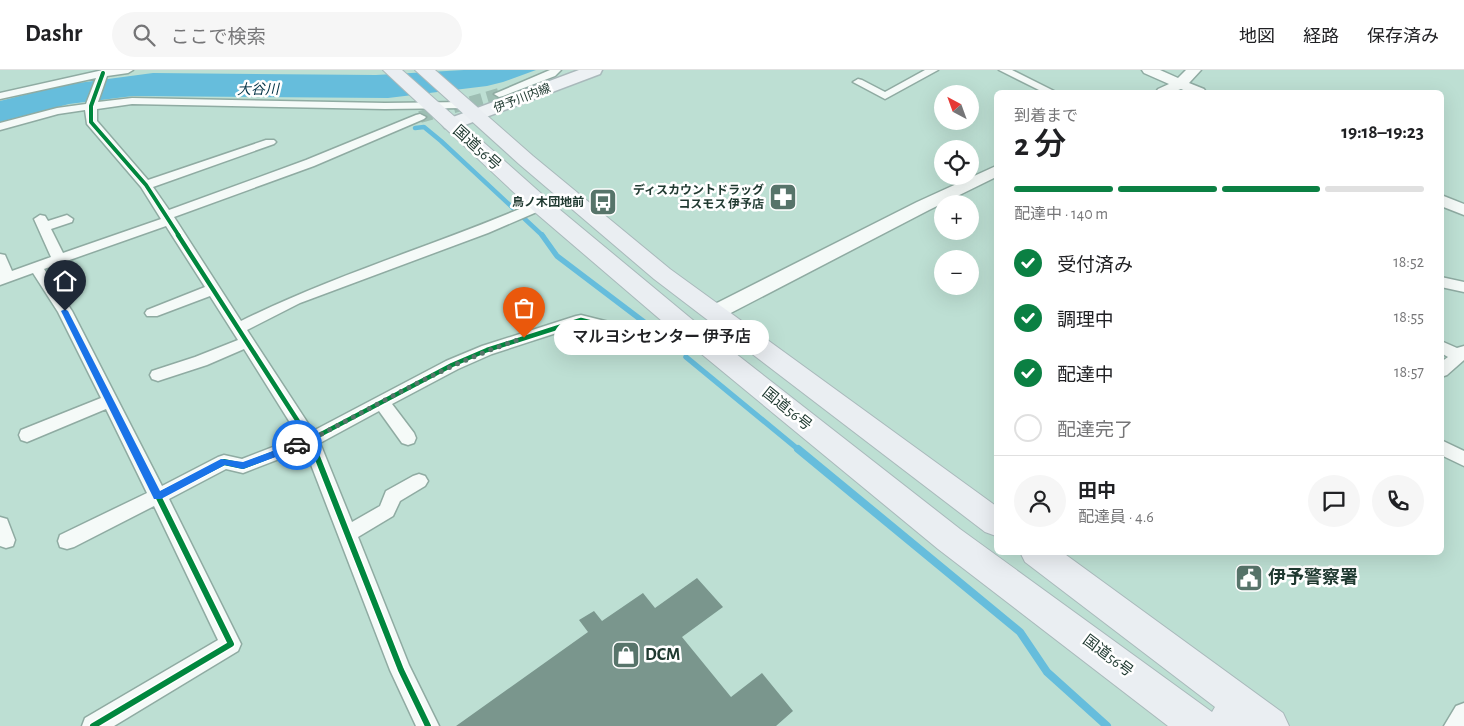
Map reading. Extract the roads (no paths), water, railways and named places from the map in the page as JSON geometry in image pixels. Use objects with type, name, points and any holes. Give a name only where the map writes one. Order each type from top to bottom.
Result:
[{"type":"highway","name":"国道56号","points":[[392,70],[424,107],[450,124],[541,205],[685,327],[949,539],[1200,726]]},
{"type":"highway","name":"国道56号","points":[[424,70],[466,105],[526,160],[662,274],[994,522]]},
{"type":"highway","points":[[685,327],[714,313]]},
{"type":"highway","points":[[1040,555],[1232,714],[1270,726]]},
{"type":"main road","name":"伊予川内線","points":[[450,124],[466,105],[594,70]]},
{"type":"street","points":[[0,96],[56,82],[128,70]]},
{"type":"street","points":[[499,94],[551,74],[556,70]]},
{"type":"street","points":[[858,82],[885,96],[933,70]]},
{"type":"street","points":[[1004,70],[1047,90]]},
{"type":"street","points":[[1150,70],[1194,90]]},
{"type":"street","points":[[1166,90],[1180,84],[1194,70]]},
{"type":"street","points":[[102,75],[92,104],[91,122],[146,185],[310,440],[400,670],[428,726]]},
{"type":"street","points":[[1025,90],[1036,85]]},
{"type":"street","points":[[0,127],[57,111],[92,104],[132,101],[163,100],[424,107],[466,105]]},
{"type":"street","points":[[0,258],[4,279],[36,268],[310,163],[424,107]]},
{"type":"street","points":[[146,185],[270,142]]},
{"type":"street","points":[[714,313],[923,206],[994,172]]},
{"type":"street","points":[[1444,201],[1464,210]]},
{"type":"street","points":[[239,328],[295,300],[483,230],[541,205]]},
{"type":"street","points":[[59,259],[42,223],[67,219]]},
{"type":"street","points":[[36,268],[65,311],[231,644],[93,726]]},
{"type":"street","points":[[1444,283],[1464,287]]},
{"type":"street","points":[[152,313],[214,289]]},
{"type":"street","points":[[67,542],[224,462],[243,466],[310,440],[452,365],[487,350],[581,320],[650,337],[667,335],[685,327]]},
{"type":"street","points":[[158,375],[201,361],[247,342]]},
{"type":"street","points":[[1444,347],[1462,353]]},
{"type":"street","points":[[1444,368],[1462,353]]},
{"type":"street","points":[[27,435],[110,401]]},
{"type":"street","points":[[382,402],[408,438]]},
{"type":"street","points":[[1444,449],[1464,460]]},
{"type":"street","points":[[347,534],[387,511],[392,496],[419,481]]},
{"type":"street","points":[[1455,726],[1464,714]]},
{"type":"water","name":"大谷川","points":[[464,70],[536,70],[487,86],[388,98],[133,96],[69,104],[0,122],[0,101],[63,85],[153,73],[376,75]]},
{"type":"waterway","points":[[415,128],[424,127],[441,141],[542,235]]},
{"type":"waterway","points":[[542,235],[557,256],[644,322]]},
{"type":"waterway","points":[[686,357],[799,450]]},
{"type":"waterway","points":[[798,449],[1020,632],[1047,672],[1107,726]]},
{"type":"tunnel","points":[[420,117],[499,94]]},
{"type":"place","name":"ディスカウントドラッグ コスモス 伊予店","points":[[783,197]]},
{"type":"place","name":"鳥ノ木団地前","points":[[603,202]]},
{"type":"place","name":"マルヨシセンター 伊予店","points":[[524,338]]},
{"type":"place","name":"伊予警察署","points":[[1249,578]]},
{"type":"place","name":"DCM","points":[[626,655]]}]
